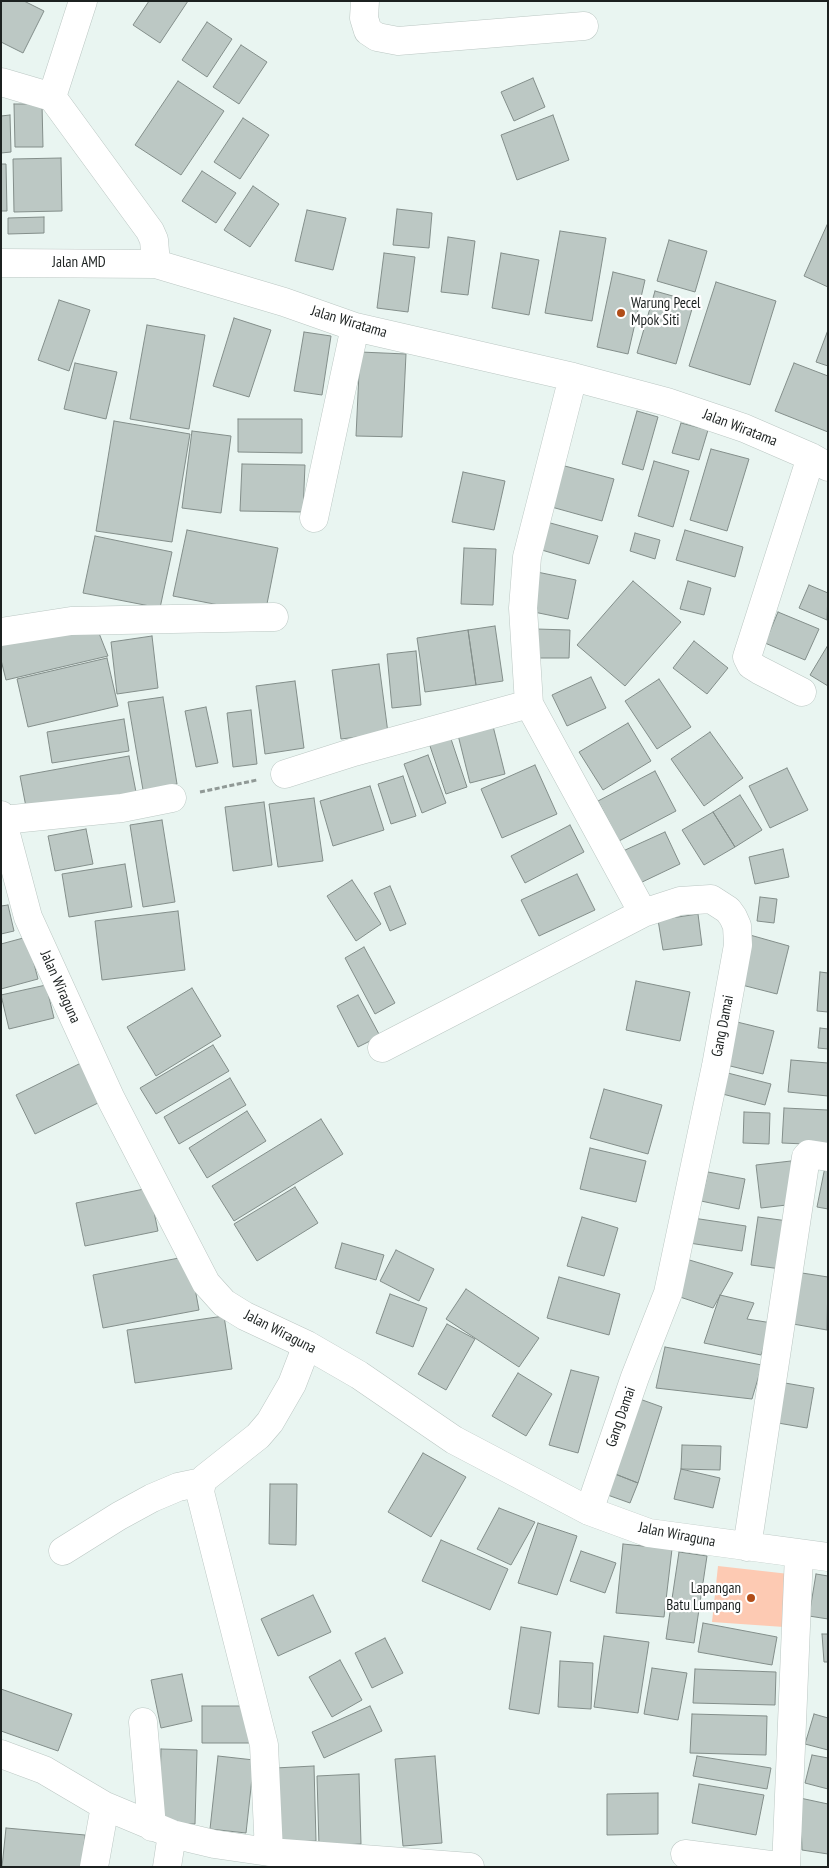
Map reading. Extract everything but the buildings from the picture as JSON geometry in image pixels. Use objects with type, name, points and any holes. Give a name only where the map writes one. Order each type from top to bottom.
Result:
[{"type":"street","points":[[52,96],[83,1]]},
{"type":"street","points":[[365,1],[364,18],[368,30],[377,37],[398,41],[584,26]]},
{"type":"street","points":[[1,82],[52,96],[150,231],[154,240],[156,264]]},
{"type":"street","name":"Jalan AMD","points":[[1,263],[156,264]]},
{"type":"street","name":"Jalan Wiratama","points":[[156,264],[284,302],[355,327],[573,377],[676,405],[744,428],[820,462]]},
{"type":"street","points":[[314,518],[355,327]]},
{"type":"street","points":[[573,377],[527,557],[523,608],[529,704],[643,914]]},
{"type":"street","points":[[802,692],[751,665],[747,657],[820,462]]},
{"type":"street","points":[[1,632],[71,621],[274,617]]},
{"type":"street","points":[[285,774],[354,752],[529,704]]},
{"type":"street","points":[[2,818],[122,808],[172,798]]},
{"type":"street","name":"Jalan Wiraguna","points":[[2,818],[28,917],[111,1099],[206,1283],[224,1303],[246,1316],[307,1345],[359,1375],[454,1440],[589,1511],[649,1533],[828,1557]]},
{"type":"street","name":"Gang Damai","points":[[382,1048],[643,914],[680,901],[711,899],[728,910],[733,917],[737,926],[738,945],[716,1066],[668,1293],[635,1377],[589,1511]]},
{"type":"street","points":[[747,1547],[806,1157],[809,1154],[828,1157]]},
{"type":"street","points":[[64,1551],[152,1498],[178,1487],[202,1482],[258,1436],[270,1422],[292,1384],[307,1345]]},
{"type":"street","points":[[202,1482],[200,1501],[264,1745],[269,1852]]},
{"type":"street","points":[[685,1854],[786,1867],[799,1554]]},
{"type":"street","points":[[143,1722],[162,1831],[166,1867]]},
{"type":"street","points":[[1,1754],[44,1770],[104,1806],[162,1831],[214,1844],[269,1852],[470,1867]]},
{"type":"street","points":[[94,1867],[104,1806]]},
{"type":"path","points":[[172,798],[285,774]]},
{"type":"shaded area","name":"Lapangan Batu Lumpang","points":[[718,1566],[789,1574],[784,1627],[712,1622]]},
{"type":"place","name":"Warung Pecel Mpok Siti","points":[[621,313]]},
{"type":"place","name":"Lapangan Batu Lumpang","points":[[751,1598]]}]
